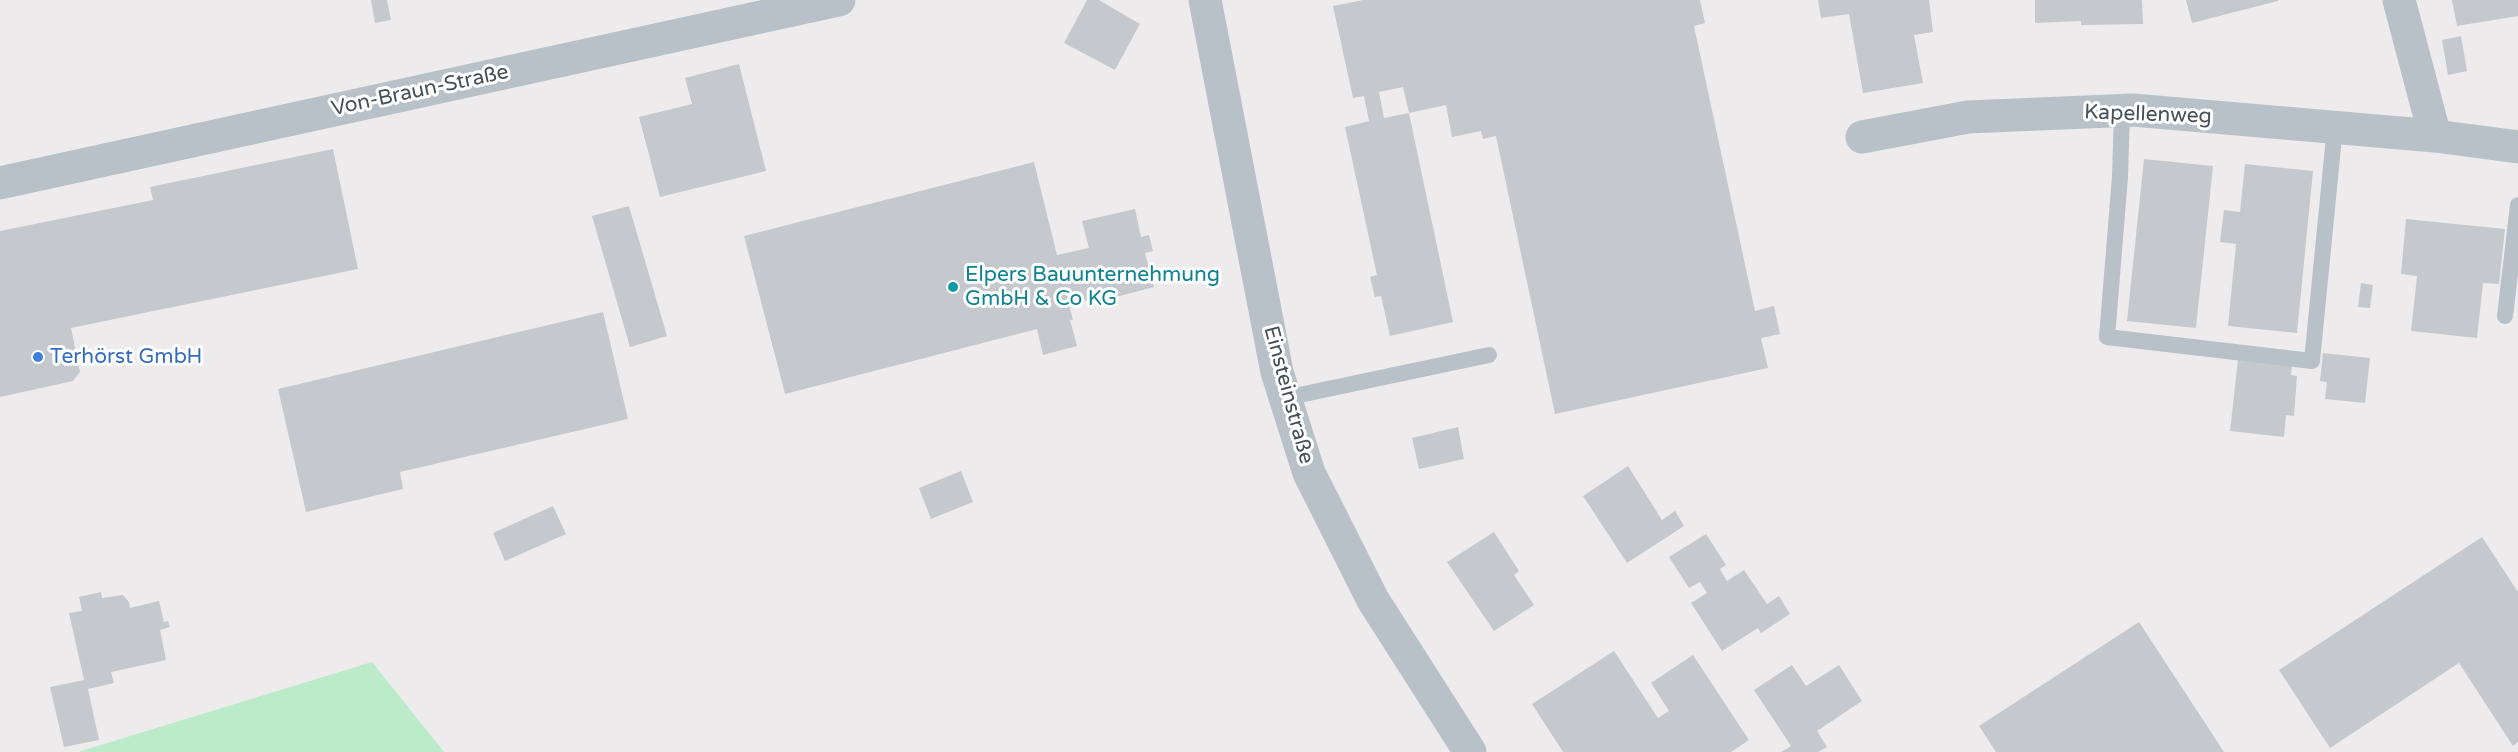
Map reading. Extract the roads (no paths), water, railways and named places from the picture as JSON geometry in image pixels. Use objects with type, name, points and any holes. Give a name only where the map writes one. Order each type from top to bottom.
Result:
[{"type":"street","name":"Von-Braun-Straße","points":[[0,183],[839,0]]},
{"type":"street","name":"Einsteinstraße","points":[[1205,0],[1277,372],[1309,473],[1373,600],[1470,752]]},
{"type":"street","points":[[2399,0],[2434,136]]},
{"type":"street","name":"Kapellenweg","points":[[1862,136],[1968,117],[2122,111],[2434,136],[2518,147]]},
{"type":"lane","points":[[2122,111],[2120,177],[2107,337],[2312,361],[2335,127]]},
{"type":"lane","points":[[2505,316],[2518,205]]},
{"type":"lane","points":[[1285,398],[1489,355]]},
{"type":"place","name":"Elpers Bauunternehmung GmbH & Co KG","points":[[953,287]]},
{"type":"place","name":"Terhörst GmbH","points":[[38,357]]}]
